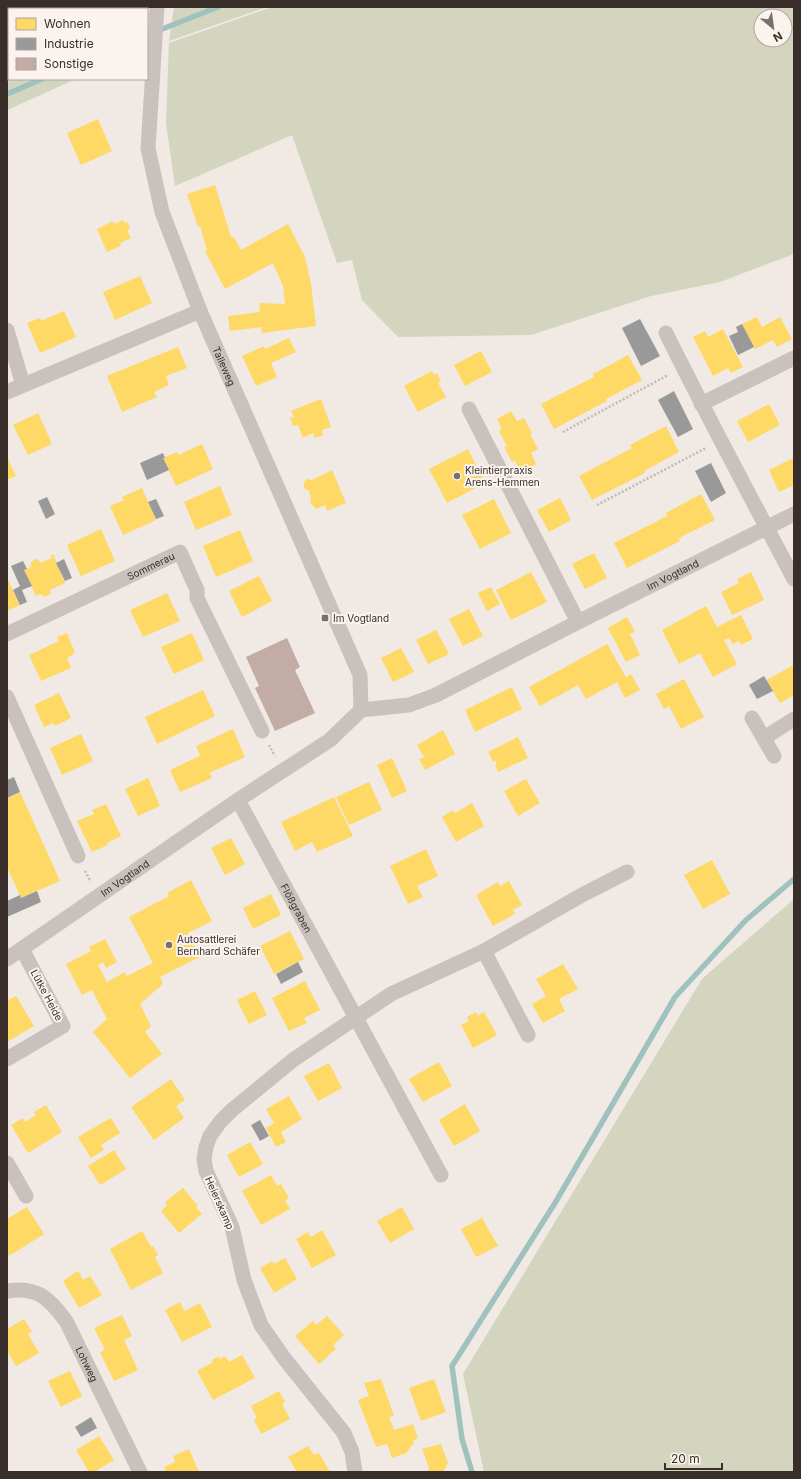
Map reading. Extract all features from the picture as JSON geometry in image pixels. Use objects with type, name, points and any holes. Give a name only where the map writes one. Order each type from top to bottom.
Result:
[{"type":"street","name":"Talleweg","points":[[157,8],[148,148],[162,212],[200,311],[360,675],[361,710]]},
{"type":"street","points":[[7,392],[200,311]]},
{"type":"street","points":[[7,330],[24,385]]},
{"type":"street","points":[[666,333],[701,404],[794,580]]},
{"type":"street","points":[[701,404],[794,358]]},
{"type":"street","points":[[469,409],[578,622]]},
{"type":"street","name":"Im Vogtland","points":[[7,960],[238,800],[330,740],[361,710],[409,705],[436,695],[794,514]]},
{"type":"street","name":"Sommerau","points":[[7,634],[180,552],[197,590],[197,598],[262,732]]},
{"type":"street","points":[[7,697],[78,856]]},
{"type":"street","points":[[752,718],[774,756]]},
{"type":"street","points":[[764,738],[784,727],[794,719]]},
{"type":"street","name":"Flößgraben","points":[[238,800],[441,1175]]},
{"type":"street","points":[[355,1017],[391,994],[484,951],[582,895],[628,872]]},
{"type":"street","name":"Lütke Heide","points":[[7,1059],[63,1026],[22,949]]},
{"type":"street","points":[[484,951],[528,1035]]},
{"type":"street","name":"Heierskamp","points":[[355,1017],[293,1060],[232,1110],[220,1122],[210,1136],[204,1159],[210,1182],[232,1227],[244,1280],[261,1325],[284,1358],[344,1433],[352,1452],[355,1472]]},
{"type":"street","points":[[7,1164],[26,1196]]},
{"type":"street","name":"Lohweg","points":[[7,1291],[19,1289],[36,1292],[53,1303],[66,1321],[140,1472]]},
{"type":"path","points":[[563,432],[683,367]]},
{"type":"path","points":[[597,505],[721,440]]},
{"type":"path","points":[[262,732],[282,771]]},
{"type":"path","points":[[78,856],[100,896]]},
{"type":"green space","points":[[174,7],[267,7],[169,41]]},
{"type":"green space","points":[[272,7],[794,7],[794,254],[720,282],[651,296],[531,335],[398,337],[362,300],[352,260],[337,263],[292,135],[175,186],[166,123],[169,43]]},
{"type":"green space","points":[[7,69],[8,80],[74,80],[7,110]]},
{"type":"green space","points":[[794,899],[794,1472],[484,1472],[463,1374],[702,979]]},
{"type":"building: Wohnen","points":[[98,119],[112,151],[81,165],[67,133]]},
{"type":"building: Wohnen","points":[[215,185],[231,237],[234,237],[241,250],[288,224],[305,257],[311,284],[316,326],[262,333],[261,327],[230,331],[228,316],[260,312],[259,303],[285,304],[283,286],[273,263],[225,289],[205,251],[207,250],[200,226],[198,227],[187,194]]},
{"type":"building: Wohnen","points":[[123,220],[125,223],[127,222],[130,228],[127,230],[131,238],[120,243],[121,246],[107,252],[97,229],[113,221],[114,224]]},
{"type":"building: Wohnen","points":[[140,276],[152,303],[115,320],[103,292]]},
{"type":"building: Wohnen","points":[[64,311],[76,337],[40,353],[27,323],[40,318],[41,321]]},
{"type":"building: Wohnen","points":[[757,317],[762,327],[780,317],[792,339],[777,347],[773,340],[755,349],[742,324]]},
{"type":"building: Wohnen","points":[[723,329],[743,367],[731,373],[728,368],[713,376],[693,337],[705,331],[708,337]]},
{"type":"building: Wohnen","points":[[289,338],[296,352],[271,363],[277,377],[256,386],[242,356],[264,346],[265,349]]},
{"type":"building: Wohnen","points":[[178,347],[187,368],[166,376],[169,385],[154,392],[157,397],[122,412],[107,376]]},
{"type":"building: Wohnen","points":[[481,351],[492,372],[465,386],[454,365]]},
{"type":"building: Wohnen","points":[[628,355],[642,380],[606,399],[607,401],[554,429],[541,404],[594,377],[593,374]]},
{"type":"building: Wohnen","points":[[432,371],[434,375],[437,373],[441,381],[438,383],[446,397],[418,412],[404,386]]},
{"type":"building: Wohnen","points":[[321,399],[331,427],[322,430],[323,435],[315,438],[313,433],[303,438],[298,425],[293,426],[290,418],[294,417],[291,411]]},
{"type":"building: Wohnen","points":[[769,404],[780,425],[748,442],[737,421]]},
{"type":"building: Wohnen","points":[[511,411],[517,421],[524,418],[538,449],[531,453],[536,464],[521,472],[515,461],[512,462],[504,447],[507,446],[499,431],[502,429],[497,419]]},
{"type":"building: Wohnen","points":[[38,413],[52,444],[28,455],[13,425]]},
{"type":"building: Wohnen","points":[[666,426],[679,452],[644,471],[645,473],[592,500],[579,476],[632,448],[630,445]]},
{"type":"building: Wohnen","points":[[202,444],[213,469],[176,486],[163,458],[177,452],[178,455]]},
{"type":"building: Wohnen","name":"Kleintierpraxis Arens-Hemmen","points":[[468,449],[485,483],[447,503],[429,469]]},
{"type":"building: Wohnen","points":[[7,457],[16,476],[7,480]]},
{"type":"building: Wohnen","points":[[793,458],[794,485],[779,492],[769,470]]},
{"type":"building: Wohnen","points":[[332,470],[346,503],[327,511],[325,505],[316,509],[310,502],[311,497],[309,491],[304,488],[304,482],[307,479],[312,480]]},
{"type":"building: Wohnen","points":[[220,486],[232,515],[196,530],[184,502]]},
{"type":"building: Wohnen","points":[[142,488],[156,520],[123,535],[110,506],[124,500],[122,497]]},
{"type":"building: Wohnen","points":[[701,494],[715,520],[679,538],[680,541],[627,568],[614,543],[667,516],[666,513]]},
{"type":"building: Wohnen","points":[[560,498],[571,520],[549,532],[537,510]]},
{"type":"building: Wohnen","points":[[494,499],[511,533],[480,549],[462,515]]},
{"type":"building: Wohnen","points":[[101,529],[115,561],[81,576],[67,545]]},
{"type":"building: Wohnen","points":[[240,530],[253,561],[216,577],[203,546]]},
{"type":"building: Wohnen","points":[[594,553],[607,578],[585,589],[572,564]]},
{"type":"building: Wohnen","points":[[53,554],[65,583],[50,590],[51,594],[44,597],[42,594],[36,596],[24,570],[31,567],[31,562],[36,559],[39,560],[40,563],[52,558],[51,555]]},
{"type":"building: Wohnen","points":[[531,572],[547,602],[511,620],[496,590]]},
{"type":"building: Wohnen","points":[[751,572],[764,600],[732,615],[721,592],[739,583],[737,579]]},
{"type":"building: Wohnen","points":[[259,576],[272,601],[242,617],[229,591]]},
{"type":"building: Wohnen","points":[[7,578],[20,605],[7,611]]},
{"type":"building: Wohnen","points":[[491,587],[500,604],[487,611],[478,593]]},
{"type":"building: Wohnen","points":[[167,593],[180,621],[143,637],[130,610]]},
{"type":"building: Wohnen","points":[[706,606],[717,627],[741,615],[753,639],[741,645],[739,641],[733,644],[729,638],[724,640],[737,664],[713,677],[700,653],[679,664],[662,630]]},
{"type":"building: Wohnen","points":[[469,609],[483,636],[463,646],[449,619]]},
{"type":"building: Wohnen","points":[[627,617],[635,632],[630,634],[640,655],[626,662],[608,628]]},
{"type":"building: Wohnen","points":[[436,630],[449,654],[428,664],[416,640]]},
{"type":"building: Wohnen","points":[[67,633],[75,653],[67,658],[71,668],[41,681],[29,655],[59,641],[57,637]]},
{"type":"building: Wohnen","points":[[192,633],[204,660],[174,674],[161,647]]},
{"type":"building: Wohnen","points":[[607,644],[626,677],[631,674],[640,690],[625,698],[617,682],[586,699],[578,685],[540,706],[529,687]]},
{"type":"building: Wohnen","points":[[401,648],[414,672],[393,682],[381,658]]},
{"type":"building: Wohnen","points":[[794,665],[794,695],[780,703],[766,680]]},
{"type":"building: Wohnen","points":[[684,679],[704,717],[681,729],[669,706],[664,709],[656,694]]},
{"type":"building: Wohnen","points":[[512,687],[522,709],[475,732],[465,710]]},
{"type":"building: Wohnen","points":[[203,690],[215,716],[157,744],[145,717]]},
{"type":"building: Wohnen","points":[[59,693],[71,718],[55,726],[53,723],[44,727],[34,705]]},
{"type":"building: Wohnen","points":[[233,729],[245,757],[209,773],[212,778],[180,792],[170,770],[200,756],[196,746]]},
{"type":"building: Wohnen","points":[[443,730],[455,754],[425,770],[419,759],[424,757],[417,745]]},
{"type":"building: Wohnen","points":[[81,734],[93,761],[62,775],[50,748]]},
{"type":"building: Wohnen","points":[[518,737],[528,758],[498,772],[495,765],[497,764],[495,760],[493,762],[488,752]]},
{"type":"building: Wohnen","points":[[392,758],[407,791],[392,798],[377,765]]},
{"type":"building: Wohnen","points":[[148,778],[160,806],[138,816],[125,789]]},
{"type":"building: Wohnen","points":[[526,779],[540,803],[518,816],[504,791]]},
{"type":"building: Wohnen","points":[[369,782],[382,810],[349,825],[336,797]]},
{"type":"building: Wohnen","points":[[20,792],[60,881],[21,898],[7,867],[7,798]]},
{"type":"building: Wohnen","points":[[334,797],[353,836],[317,852],[312,842],[295,851],[281,822]]},
{"type":"building: Wohnen","points":[[472,803],[484,826],[456,842],[442,817],[453,810],[455,813]]},
{"type":"building: Wohnen","points":[[106,804],[121,836],[107,843],[108,845],[92,852],[77,821],[94,814],[92,810]]},
{"type":"building: Wohnen","points":[[231,838],[245,864],[225,875],[211,848]]},
{"type":"building: Wohnen","points":[[426,849],[438,876],[417,886],[423,897],[408,904],[390,866]]},
{"type":"building: Wohnen","points":[[712,860],[730,894],[703,909],[684,875]]},
{"type":"building: Wohnen","points":[[191,880],[212,921],[188,933],[200,957],[160,977],[163,984],[140,1004],[151,1026],[145,1032],[162,1054],[130,1078],[93,1032],[107,1019],[92,990],[82,995],[66,964],[91,951],[89,947],[105,939],[117,962],[106,968],[103,962],[98,965],[107,982],[125,972],[127,976],[153,963],[129,917],[169,896],[167,893]]},
{"type":"building: Wohnen","points":[[509,881],[522,905],[513,910],[515,914],[493,926],[476,895],[498,882],[500,886]]},
{"type":"building: Wohnen","points":[[271,894],[281,915],[253,929],[243,908]]},
{"type":"building: Wohnen","points":[[290,931],[304,959],[274,974],[260,946]]},
{"type":"building: Wohnen","points":[[563,964],[578,989],[559,999],[565,1011],[543,1023],[532,1004],[546,996],[536,979]]},
{"type":"building: Wohnen","points":[[305,981],[320,1010],[304,1018],[307,1023],[289,1031],[272,998]]},
{"type":"building: Wohnen","points":[[255,991],[267,1015],[249,1024],[237,1000]]},
{"type":"building: Wohnen","points":[[16,996],[34,1026],[7,1042],[7,1001]]},
{"type":"building: Wohnen","points":[[476,1012],[478,1016],[484,1012],[497,1035],[473,1048],[461,1025],[469,1021],[467,1017]]},
{"type":"building: Wohnen","points":[[439,1062],[452,1086],[423,1102],[409,1079]]},
{"type":"building: Wohnen","points":[[329,1063],[342,1088],[318,1101],[304,1076]]},
{"type":"building: Wohnen","points":[[171,1079],[185,1100],[176,1106],[184,1118],[154,1140],[131,1107]]},
{"type":"building: Wohnen","points":[[289,1096],[302,1119],[281,1132],[286,1142],[276,1147],[266,1128],[274,1123],[266,1109]]},
{"type":"building: Wohnen","points":[[465,1104],[480,1131],[454,1146],[439,1120]]},
{"type":"building: Wohnen","points":[[46,1105],[62,1132],[28,1153],[11,1125],[23,1118],[25,1122],[36,1115],[34,1112]]},
{"type":"building: Wohnen","points":[[111,1118],[120,1133],[101,1145],[104,1150],[91,1158],[78,1137]]},
{"type":"building: Wohnen","points":[[250,1142],[263,1164],[239,1177],[227,1155]]},
{"type":"building: Wohnen","points":[[114,1150],[126,1169],[100,1185],[88,1166]]},
{"type":"building: Wohnen","points":[[271,1175],[277,1186],[281,1184],[289,1198],[285,1200],[290,1209],[261,1225],[242,1191]]},
{"type":"building: Wohnen","points":[[183,1188],[198,1206],[196,1207],[202,1214],[179,1233],[161,1211],[167,1205],[165,1202]]},
{"type":"building: Wohnen","points":[[27,1207],[44,1234],[9,1256],[7,1252],[7,1219]]},
{"type":"building: Wohnen","points":[[402,1207],[414,1229],[390,1243],[377,1221]]},
{"type":"building: Wohnen","points":[[482,1218],[498,1246],[476,1257],[461,1229]]},
{"type":"building: Wohnen","points":[[322,1230],[336,1255],[312,1268],[296,1239],[308,1232],[311,1237]]},
{"type":"building: Wohnen","points":[[142,1231],[151,1247],[153,1246],[158,1255],[155,1257],[163,1273],[131,1290],[110,1249]]},
{"type":"building: Wohnen","points":[[285,1258],[297,1279],[274,1293],[260,1268],[272,1261],[274,1264]]},
{"type":"building: Wohnen","points":[[78,1271],[83,1280],[90,1276],[102,1295],[79,1308],[63,1281]]},
{"type":"building: Wohnen","points":[[180,1302],[184,1311],[200,1303],[212,1327],[182,1342],[165,1310]]},
{"type":"building: Wohnen","points":[[122,1315],[132,1336],[124,1340],[138,1370],[114,1381],[100,1352],[105,1350],[94,1328]]},
{"type":"building: Wohnen","points":[[327,1316],[344,1335],[333,1345],[336,1349],[319,1364],[295,1336],[313,1321],[316,1325]]},
{"type":"building: Wohnen","points":[[24,1319],[32,1332],[28,1334],[39,1353],[16,1366],[7,1351],[7,1329]]},
{"type":"building: Wohnen","points":[[242,1355],[255,1378],[213,1400],[197,1371],[213,1362],[212,1360],[219,1356],[220,1359],[225,1356],[229,1362]]},
{"type":"building: Wohnen","points":[[70,1371],[82,1396],[61,1407],[48,1381]]},
{"type":"building: Wohnen","points":[[381,1379],[394,1416],[389,1417],[394,1430],[413,1424],[418,1438],[413,1441],[414,1443],[406,1453],[392,1458],[387,1444],[376,1447],[358,1400],[369,1396],[364,1383]]},
{"type":"building: Wohnen","points":[[434,1379],[446,1412],[421,1421],[409,1388]]},
{"type":"building: Wohnen","points":[[279,1391],[285,1402],[282,1404],[290,1419],[261,1434],[254,1420],[257,1418],[251,1406]]},
{"type":"building: Wohnen","points":[[99,1436],[114,1460],[94,1472],[89,1472],[76,1450]]},
{"type":"building: Wohnen","points":[[441,1444],[448,1463],[443,1472],[427,1472],[429,1468],[422,1449]]},
{"type":"building: Wohnen","points":[[308,1446],[314,1455],[319,1453],[330,1472],[297,1472],[288,1457]]},
{"type":"building: Wohnen","points":[[189,1449],[199,1472],[166,1472],[164,1467],[175,1462],[173,1456]]},
{"type":"building: Industrie","points":[[640,319],[660,356],[641,366],[622,328]]},
{"type":"building: Industrie","points":[[742,324],[754,347],[738,355],[729,336],[738,332],[736,327]]},
{"type":"building: Industrie","points":[[674,391],[693,429],[678,437],[658,400]]},
{"type":"building: Industrie","points":[[163,453],[165,458],[163,458],[169,470],[147,480],[140,463]]},
{"type":"building: Industrie","points":[[711,463],[726,493],[711,502],[695,471]]},
{"type":"building: Industrie","points":[[47,497],[55,514],[46,519],[38,501]]},
{"type":"building: Industrie","points":[[156,499],[164,516],[156,519],[148,502]]},
{"type":"building: Industrie","points":[[64,559],[72,578],[65,581],[56,563]]},
{"type":"building: Industrie","points":[[23,561],[27,569],[24,570],[32,586],[22,590],[27,602],[20,605],[13,590],[20,586],[11,566]]},
{"type":"building: Industrie","points":[[764,676],[773,691],[757,699],[749,685]]},
{"type":"building: Industrie","points":[[14,777],[20,792],[7,798],[7,780]]},
{"type":"building: Industrie","points":[[37,891],[41,902],[7,917],[7,901],[20,895],[21,898]]},
{"type":"building: Industrie","points":[[298,962],[303,972],[281,984],[276,974]]},
{"type":"building: Industrie","points":[[260,1120],[269,1136],[260,1141],[251,1125]]},
{"type":"building: Industrie","points":[[91,1417],[97,1428],[81,1437],[75,1427]]},
{"type":"building: Sonstige","points":[[287,638],[300,667],[295,670],[315,713],[275,731],[255,688],[259,686],[246,657]]},
{"type":"waterway","points":[[148,35],[218,7]]},
{"type":"waterway","points":[[7,94],[40,80]]},
{"type":"waterway","points":[[472,1472],[462,1439],[452,1366],[555,1203],[675,997],[746,920],[794,879]]},
{"type":"place","name":"Kleintierpraxis Arens-Hemmen","points":[[457,476]]},
{"type":"place","name":"Im Vogtland","points":[[325,618]]},
{"type":"place","name":"Autosattlerei Bernhard Schäfer","points":[[169,945]]}]
